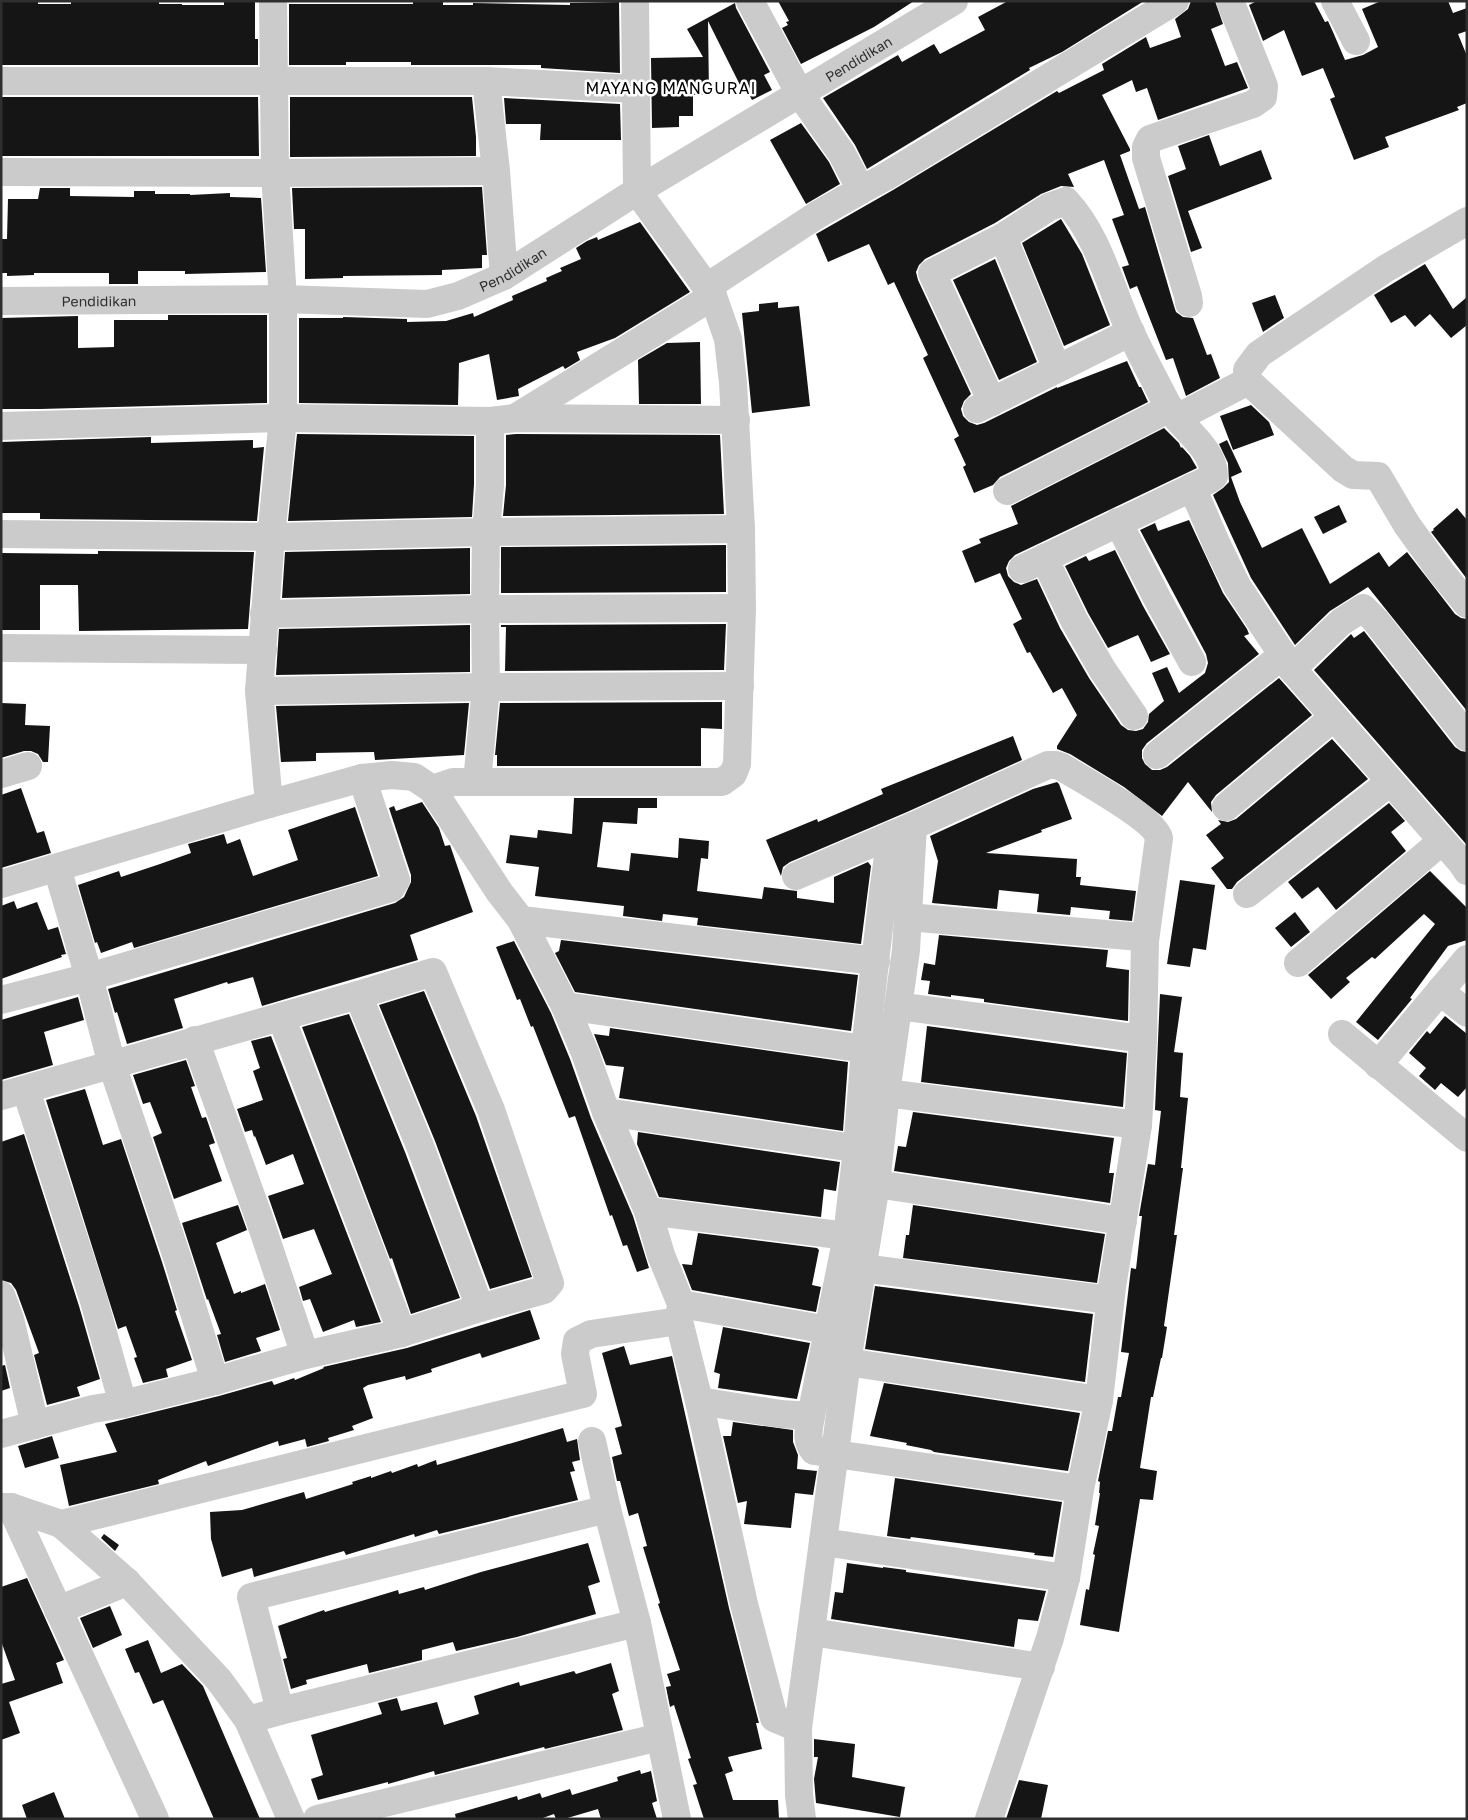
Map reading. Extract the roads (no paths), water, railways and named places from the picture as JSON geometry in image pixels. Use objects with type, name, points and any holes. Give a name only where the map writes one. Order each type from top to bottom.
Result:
[{"type":"street","points":[[269,804],[259,691],[264,614],[283,418],[283,299],[274,173],[273,1]]},
{"type":"street","points":[[432,789],[453,782],[722,782],[733,774],[738,764],[742,608],[741,529],[736,420],[728,339],[710,291],[637,191],[635,1]]},
{"type":"street","points":[[750,1],[800,94],[842,154],[861,190]]},
{"type":"street","name":"Pendidikan","points":[[1,300],[283,299],[426,304],[458,296],[504,276],[637,191],[954,1]]},
{"type":"street","points":[[477,782],[486,687],[486,532],[490,485],[503,420],[710,291],[817,215],[885,177],[1176,1]]},
{"type":"street","points":[[1189,303],[1146,158],[1146,146],[1150,139],[1253,104],[1263,97],[1264,86],[1230,1]]},
{"type":"street","points":[[1338,2],[1356,41]]},
{"type":"street","points":[[1,81],[486,81],[635,89]]},
{"type":"street","points":[[486,81],[496,171],[504,276]]},
{"type":"street","points":[[1,172],[274,173],[496,171]]},
{"type":"street","points":[[1131,332],[985,406],[932,273],[1003,236],[1049,207],[1066,201],[1078,214],[1103,263],[1131,332],[1173,413],[1206,451],[1214,470],[1214,476],[1210,479],[1033,563],[1083,636],[1102,669],[1134,716]]},
{"type":"street","points":[[1467,221],[1385,269],[1259,354],[1248,370],[1248,381],[1343,469],[1354,475],[1378,476],[1407,525],[1441,572],[1467,603]]},
{"type":"street","points":[[1003,236],[1057,369]]},
{"type":"street","points":[[1007,491],[1173,413],[1248,381]]},
{"type":"street","points":[[1,426],[283,418],[736,420]]},
{"type":"street","points":[[1192,487],[1236,586],[1287,662],[1442,841],[1465,863]]},
{"type":"street","points":[[1118,522],[1156,598],[1192,662]]},
{"type":"street","points":[[1,534],[271,537],[741,529]]},
{"type":"street","points":[[264,614],[485,609],[742,608]]},
{"type":"street","points":[[1157,755],[1363,608],[1376,621],[1467,737]]},
{"type":"street","points":[[1,648],[263,650]]},
{"type":"street","points":[[259,691],[486,687],[740,686]]},
{"type":"street","points":[[1226,807],[1334,717]]},
{"type":"street","points":[[796,876],[902,831],[1048,765],[1056,765],[1062,768],[1141,817],[1158,834],[1159,838],[1145,942],[1143,1039],[1138,1125],[1110,1300],[1099,1400],[1080,1490],[1066,1578],[1041,1667],[989,1819]]},
{"type":"street","points":[[1,774],[28,766]]},
{"type":"street","points":[[1,884],[362,778],[392,775],[414,777],[432,789],[500,893],[521,920],[565,1006],[585,1053],[606,1112],[648,1211],[680,1312],[744,1604],[774,1718],[798,1728]]},
{"type":"street","points":[[1,1000],[391,888],[396,880],[362,778]]},
{"type":"street","points":[[1247,894],[1390,782]]},
{"type":"street","points":[[902,831],[908,917],[906,950],[886,1092],[847,1236],[811,1416],[808,1437],[809,1445],[814,1451],[1080,1490]]},
{"type":"street","points":[[808,1818],[798,1796],[798,1728],[847,1362],[876,1184],[869,1151],[866,1049],[883,893],[902,831]]},
{"type":"street","points":[[1298,963],[1442,841]]},
{"type":"street","points":[[57,868],[89,976],[112,1065],[177,1257],[215,1381]]},
{"type":"street","points":[[908,917],[1140,937],[1145,942]]},
{"type":"street","points":[[521,920],[876,961]]},
{"type":"street","points":[[1378,1065],[1467,959]]},
{"type":"street","points":[[1,1434],[93,1409],[123,1404],[215,1381],[305,1355],[402,1333],[544,1290],[550,1283],[491,1110],[432,972],[358,995],[14,1093],[94,1302],[123,1404]]},
{"type":"street","points":[[1440,991],[1467,1014]]},
{"type":"street","points":[[358,995],[420,1146],[480,1308]]},
{"type":"street","points":[[565,1006],[866,1049]]},
{"type":"street","points":[[898,1006],[1143,1039]]},
{"type":"street","points":[[281,1017],[402,1333]]},
{"type":"street","points":[[1342,1034],[1467,1138]]},
{"type":"street","points":[[196,1040],[305,1355]]},
{"type":"street","points":[[886,1092],[1138,1125]]},
{"type":"street","points":[[606,1112],[869,1151]]},
{"type":"street","points":[[876,1184],[1123,1221]]},
{"type":"street","points":[[648,1211],[847,1236]]},
{"type":"street","points":[[862,1268],[1110,1300]]},
{"type":"street","points":[[1,1295],[10,1320],[35,1426]]},
{"type":"street","points":[[61,1524],[583,1394],[575,1354],[577,1341],[591,1334],[680,1312],[828,1330]]},
{"type":"street","points":[[847,1362],[1099,1400]]},
{"type":"street","points":[[699,1400],[781,1414],[811,1416]]},
{"type":"street","points":[[592,1441],[607,1509],[637,1623],[677,1819]]},
{"type":"street","points":[[6,1507],[61,1524],[127,1582],[219,1680],[248,1720],[291,1819]]},
{"type":"street","points":[[6,1507],[58,1610],[155,1819]]},
{"type":"street","points":[[280,1710],[251,1597],[607,1509]]},
{"type":"street","points":[[823,1542],[1066,1578]]},
{"type":"street","points":[[58,1610],[127,1582]]},
{"type":"street","points":[[248,1720],[280,1710],[637,1623]]},
{"type":"street","points":[[811,1632],[1041,1667]]},
{"type":"street","points":[[317,1819],[660,1737]]},
{"type":"district","name":"MAYANG MANGURAI","points":[[671,88]]}]
